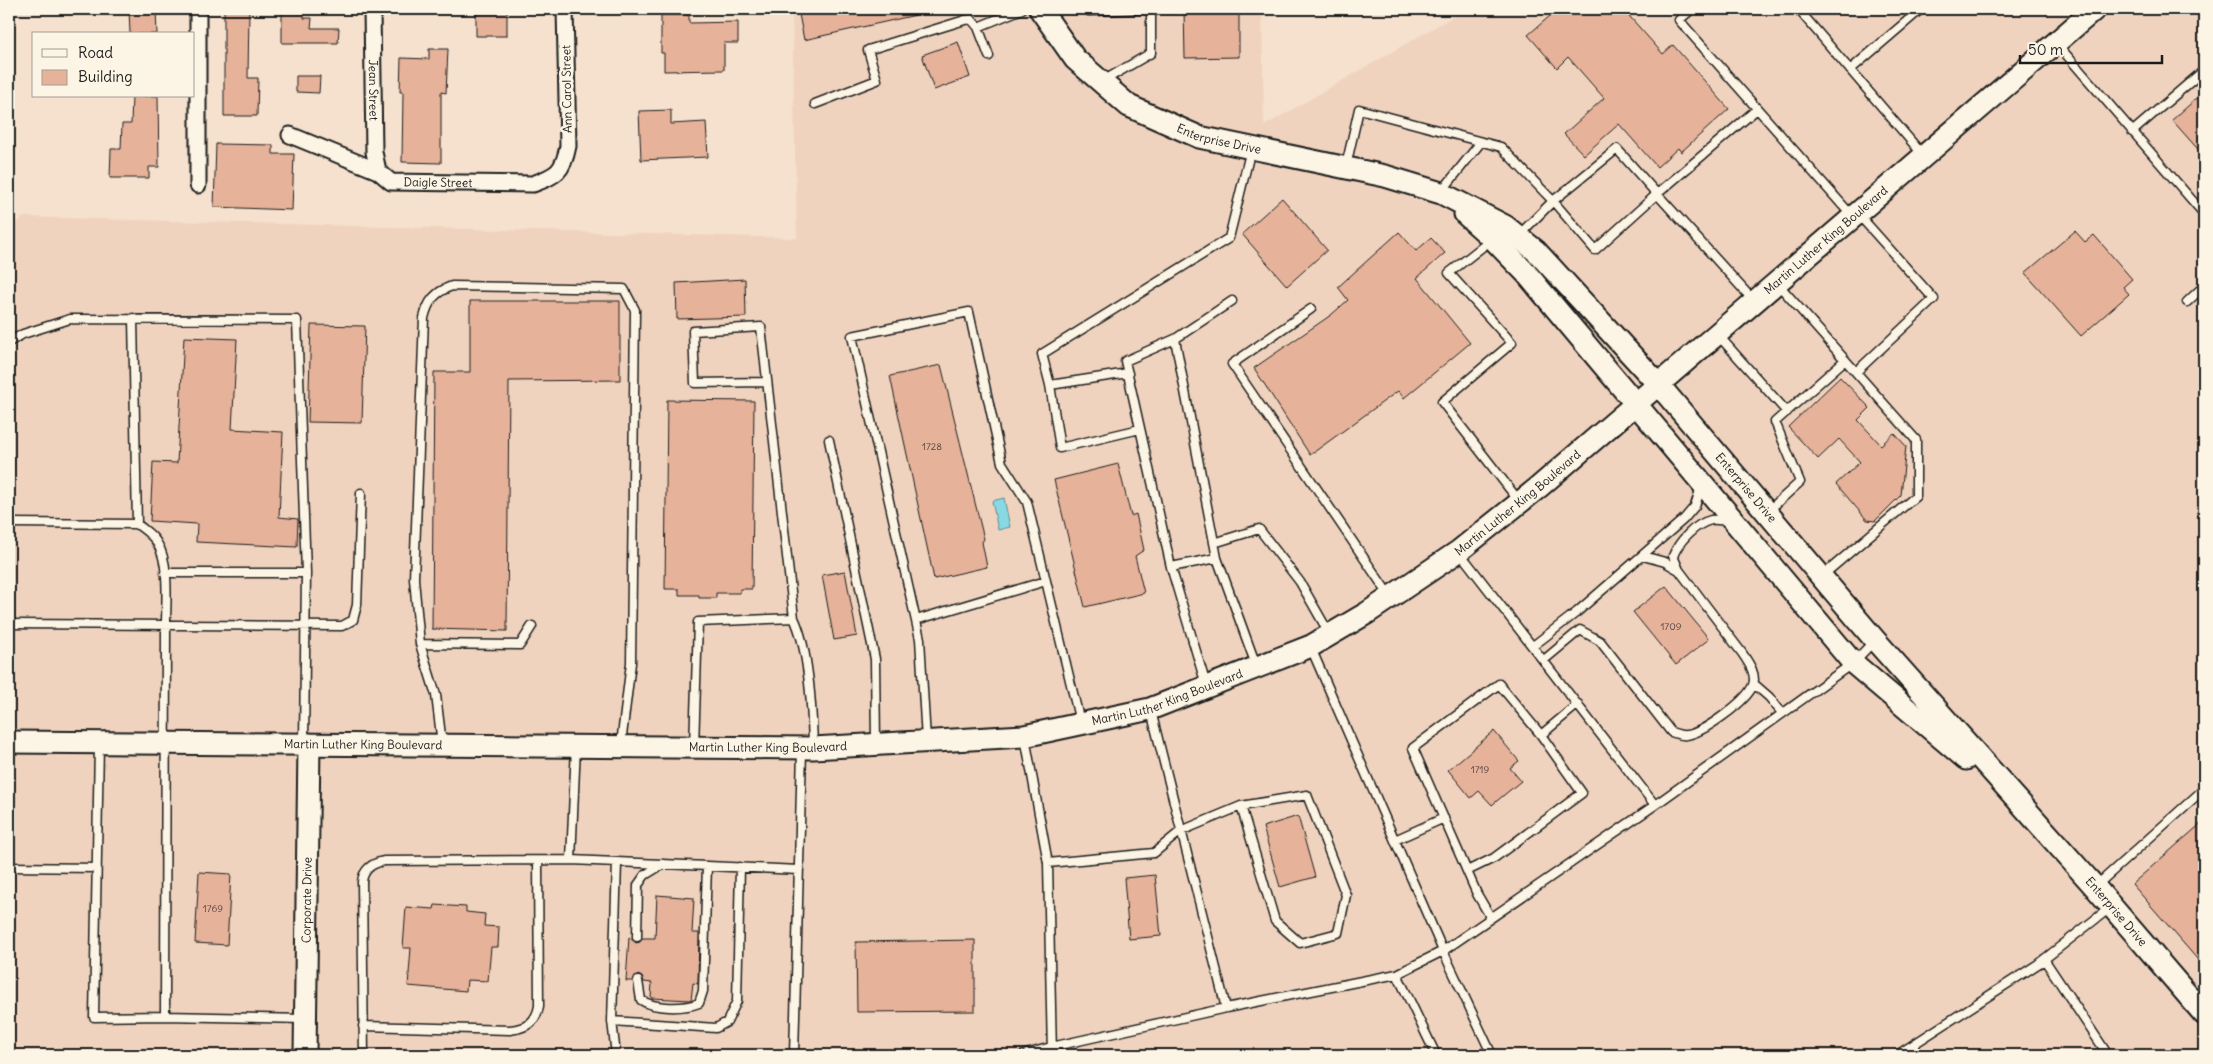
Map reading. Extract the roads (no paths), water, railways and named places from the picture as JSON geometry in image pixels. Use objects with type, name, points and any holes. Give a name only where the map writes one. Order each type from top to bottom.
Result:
[{"type":"street","points":[[198,9],[198,185]]},
{"type":"street","name":"Jean Street","points":[[372,9],[374,152],[378,171]]},
{"type":"street","name":"Ann Carol Street","points":[[562,167],[565,162],[568,146],[565,9]]},
{"type":"street","name":"Enterprise Drive","points":[[1040,9],[1075,59],[1130,106],[1199,137],[1385,176],[1441,193],[1505,226],[1536,251],[1658,384],[1874,640],[2095,887],[2204,1014]]},
{"type":"street","name":"Martin Luther King Boulevard","points":[[9,742],[576,744],[694,748],[808,747],[1024,736],[1150,709],[1310,646],[1391,597],[1459,551],[1636,404],[2095,9]]},
{"type":"street","name":"Daigle Street","points":[[290,135],[378,171],[391,182],[533,184],[555,175],[562,167]]},
{"type":"street","name":"Enterprise Drive","points":[[1441,193],[1493,239],[1526,273],[1853,663],[2027,811]]},
{"type":"street","name":"Corporate Drive","points":[[305,1055],[306,744]]},
{"type":"lane","points":[[978,27],[1022,9]]},
{"type":"lane","points":[[1087,9],[1089,11],[1149,9],[1151,53],[1102,82]]},
{"type":"lane","points":[[1692,9],[1679,20],[1757,109],[1934,299],[1856,372]]},
{"type":"lane","points":[[1798,9],[1924,156]]},
{"type":"lane","points":[[1850,70],[1921,9]]},
{"type":"lane","points":[[816,104],[877,80],[868,50],[965,20],[971,19],[978,27],[989,56]]},
{"type":"lane","points":[[2055,43],[2204,214]]},
{"type":"lane","points":[[2132,132],[2204,72]]},
{"type":"lane","points":[[1345,167],[1359,109],[1501,147],[1553,201],[1595,250],[1656,194],[1757,109]]},
{"type":"lane","points":[[1441,193],[1481,142]]},
{"type":"lane","points":[[1140,428],[1060,448],[1050,386],[1042,354],[1229,238],[1251,148]]},
{"type":"lane","points":[[1517,236],[1553,201],[1618,149],[1754,302]]},
{"type":"lane","points":[[1493,239],[1449,273],[1512,343],[1442,402],[1520,502]]},
{"type":"lane","points":[[1777,282],[1916,440],[1916,496],[1821,577]]},
{"type":"lane","points":[[442,744],[436,695],[420,644],[414,579],[424,318],[427,306],[433,296],[442,289],[452,286],[624,289],[635,310],[631,663],[620,745]]},
{"type":"lane","points":[[2187,302],[2204,286]]},
{"type":"lane","points":[[1206,687],[1171,566],[1126,361],[1175,339],[1232,302]]},
{"type":"lane","points":[[1311,309],[1232,364],[1391,597]]},
{"type":"lane","points":[[926,742],[920,639],[852,336],[969,312],[1002,463],[1028,502],[1080,724]]},
{"type":"lane","points":[[134,318],[137,525]]},
{"type":"lane","points":[[9,342],[23,334],[70,319],[297,320],[306,573],[306,744]]},
{"type":"lane","points":[[767,382],[695,383],[692,331],[761,327],[794,618],[800,631],[812,712],[799,870],[794,1055]]},
{"type":"lane","points":[[1717,334],[1787,412]]},
{"type":"lane","points":[[1175,339],[1217,558],[1256,667]]},
{"type":"lane","points":[[1766,512],[1800,482],[1775,422],[1845,360]]},
{"type":"lane","points":[[1050,386],[1128,373]]},
{"type":"lane","points":[[829,440],[875,659],[876,745]]},
{"type":"lane","points":[[1533,646],[1577,612],[1684,519],[1695,506],[1702,483]]},
{"type":"lane","points":[[9,624],[342,626],[352,620],[357,605],[361,494]]},
{"type":"lane","points":[[1544,660],[1580,630],[1590,634],[1600,641],[1671,732],[1684,736],[1696,733],[1744,700],[1754,684],[1752,667],[1679,570],[1673,556],[1678,543],[1694,530],[1712,520],[1736,522]]},
{"type":"lane","points":[[9,523],[137,525],[146,530],[162,551],[165,573],[166,625],[165,1016]]},
{"type":"lane","points":[[1214,543],[1259,529],[1300,582],[1330,635]]},
{"type":"lane","points":[[1459,551],[1655,805]]},
{"type":"lane","points":[[1642,556],[1665,562],[1679,570]]},
{"type":"lane","points":[[1171,566],[1217,558]]},
{"type":"lane","points":[[165,573],[306,573]]},
{"type":"lane","points":[[916,620],[1046,582]]},
{"type":"lane","points":[[694,748],[698,622],[794,618]]},
{"type":"lane","points":[[420,644],[520,645],[532,626]]},
{"type":"lane","points":[[1024,1055],[1052,1051],[1226,1008],[1397,974],[1444,951],[1655,805],[1853,663],[1874,640]]},
{"type":"lane","points":[[1310,646],[1444,951],[1492,1055]]},
{"type":"lane","points":[[1467,870],[1494,858],[1582,793],[1541,735],[1499,684],[1414,748],[1477,894],[1492,918]]},
{"type":"lane","points":[[1754,684],[1769,696],[1782,714]]},
{"type":"lane","points":[[1541,735],[1578,704]]},
{"type":"lane","points":[[1150,709],[1226,1008]]},
{"type":"lane","points":[[1024,736],[1048,863],[1052,1051]]},
{"type":"lane","points":[[99,742],[94,1017],[165,1016],[305,1019]]},
{"type":"lane","points":[[571,860],[576,744]]},
{"type":"lane","points":[[2095,887],[2204,789]]},
{"type":"lane","points":[[1048,863],[1154,853],[1181,831],[1241,806],[1307,795],[1346,895],[1338,933],[1300,943],[1275,921],[1241,806]]},
{"type":"lane","points":[[1395,840],[1444,818]]},
{"type":"lane","points":[[364,1055],[362,882],[368,868],[384,861],[571,860],[799,870]]},
{"type":"lane","points":[[364,1026],[510,1030],[526,1027],[533,1021],[538,1013],[539,1006],[538,861]]},
{"type":"lane","points":[[616,1055],[612,1021],[617,863]]},
{"type":"lane","points":[[637,937],[638,884],[645,875],[662,864]]},
{"type":"lane","points":[[638,982],[641,1000],[647,1004],[689,1007],[699,1003],[703,991],[707,866]]},
{"type":"lane","points":[[9,867],[97,868]]},
{"type":"lane","points":[[612,1021],[716,1028],[727,1022],[737,1001],[740,867]]},
{"type":"lane","points":[[1897,1055],[2044,959],[2111,907]]},
{"type":"lane","points":[[2044,959],[2108,1055]]},
{"type":"lane","points":[[1397,974],[1436,1055]]},
{"type":"water","points":[[1004,498],[1010,527],[998,530],[992,501]]}]
